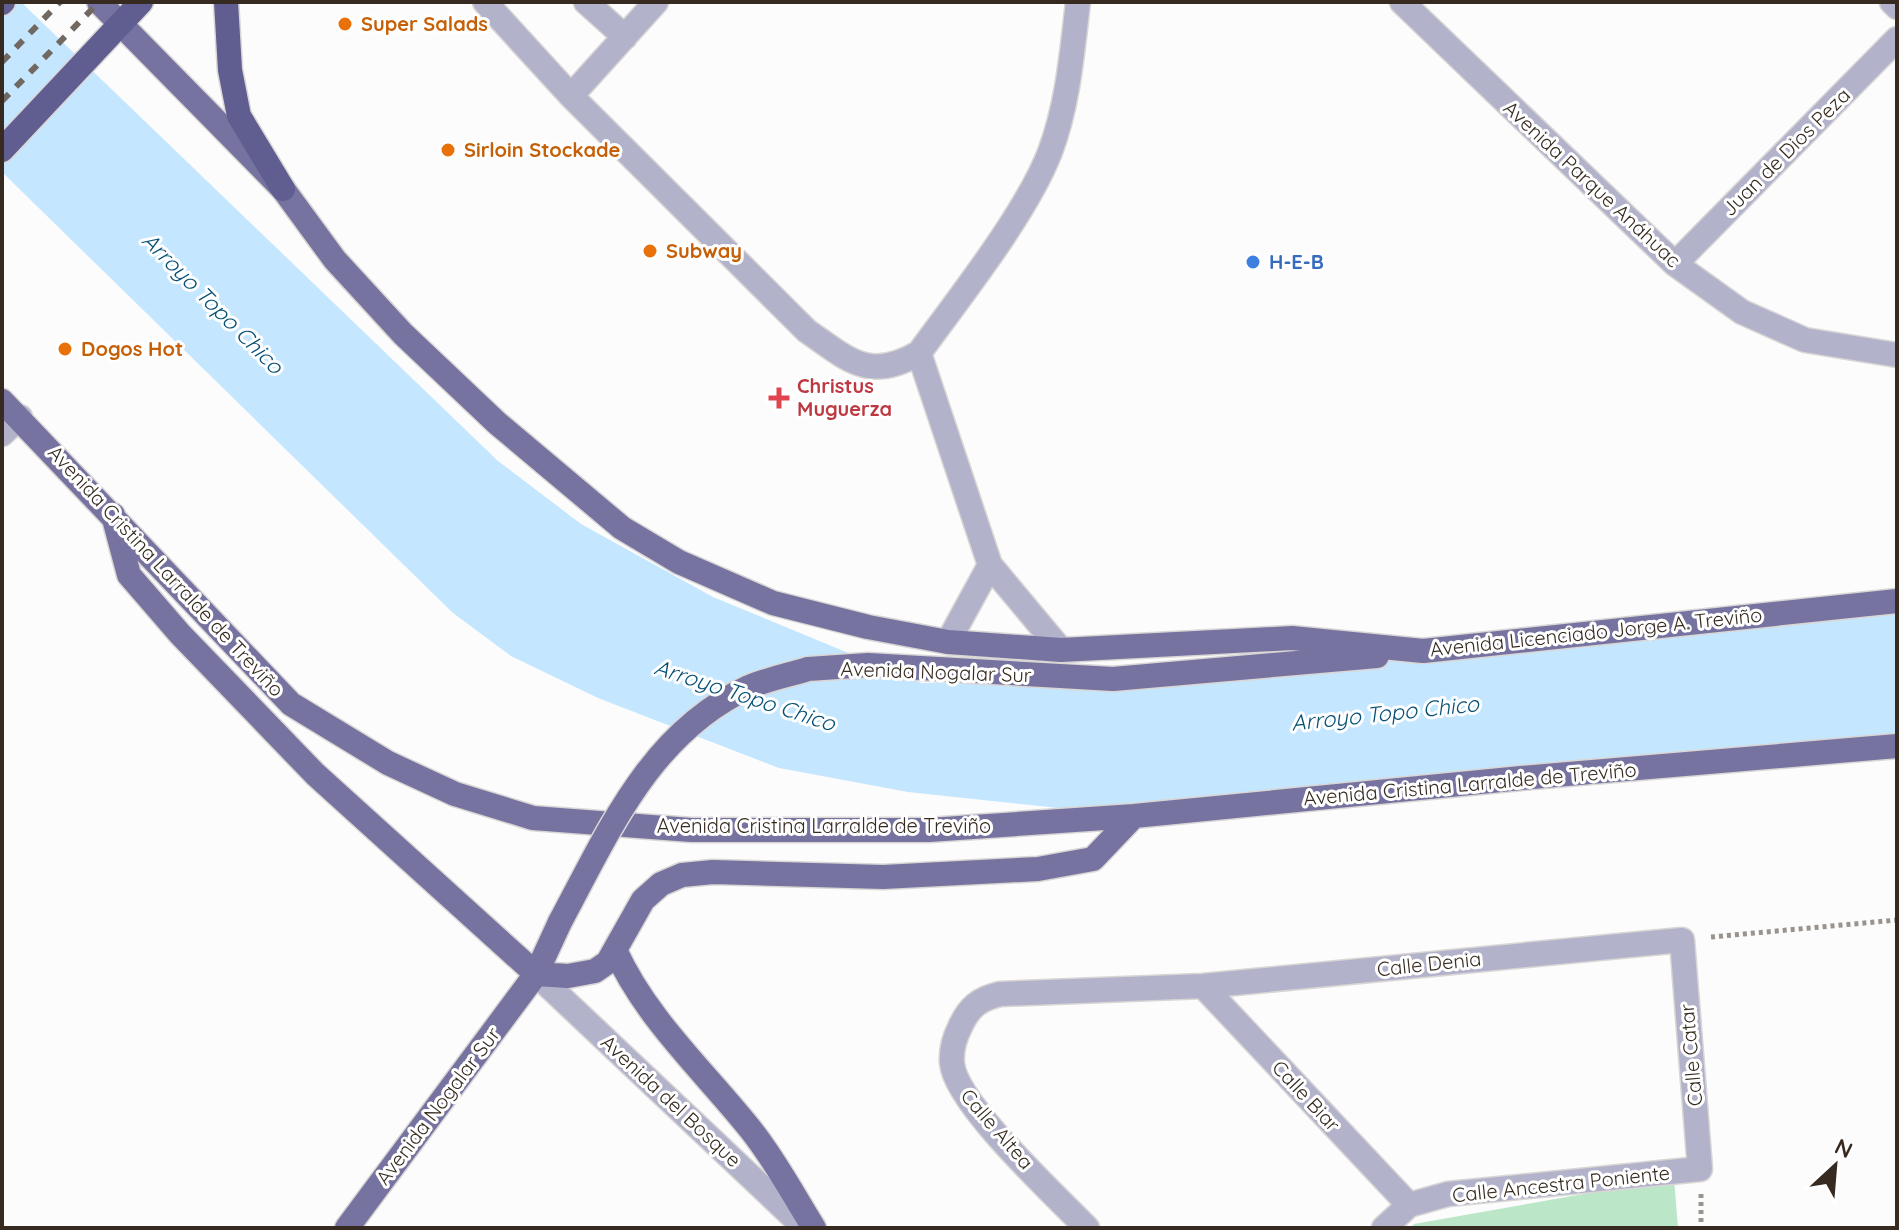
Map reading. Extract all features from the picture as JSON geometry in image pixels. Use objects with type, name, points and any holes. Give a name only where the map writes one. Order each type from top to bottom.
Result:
[{"type":"highway","points":[[2,150],[141,2]]},
{"type":"highway","points":[[226,2],[230,70],[239,116],[283,189]]},
{"type":"main road","name":"Avenida Licenciado Jorge A. Treviño","points":[[99,2],[283,189],[335,260],[403,334],[497,423],[622,528],[679,562],[773,603],[868,627],[948,642],[1061,650],[1292,638],[1423,651],[1897,601]]},
{"type":"main road","name":"Avenida Cristina Larralde de Treviño","points":[[11,409],[291,704],[388,763],[455,794],[533,818],[691,830],[881,830],[1134,816],[1521,778],[1897,746]]},
{"type":"main road","points":[[112,513],[129,575],[180,634],[315,774],[536,974],[568,976],[595,971],[608,962],[643,900],[661,884],[682,875],[713,872],[883,877],[1038,869],[1093,859],[1134,816]]},
{"type":"main road","name":"Avenida Nogalar Sur","points":[[352,1226],[536,974],[560,922],[626,800],[649,765],[710,708],[751,686],[808,669],[868,665],[1113,679],[1423,651]]},
{"type":"main road","points":[[615,950],[625,973],[670,1037],[753,1132],[814,1228]]},
{"type":"street","points":[[485,2],[571,96],[807,331],[847,359],[873,368],[896,366],[919,353],[997,241],[1049,155],[1066,101],[1078,2]]},
{"type":"street","points":[[586,2],[625,37]]},
{"type":"street","points":[[571,96],[656,2]]},
{"type":"street","name":"Avenida Parque Anáhuac","points":[[1402,2],[1675,264],[1742,312],[1805,340],[1897,355]]},
{"type":"street","points":[[1892,2],[1897,7]]},
{"type":"street","name":"Juan de Dios Peza","points":[[1675,264],[1897,39]]},
{"type":"street","points":[[919,353],[990,565],[1061,650]]},
{"type":"street","points":[[2,434],[11,409]]},
{"type":"street","points":[[948,642],[990,565]]},
{"type":"street","name":"Calle Denia","points":[[966,1013],[980,999],[1000,994],[1203,986],[1682,940]]},
{"type":"street","name":"Calle Catar","points":[[1682,940],[1700,1169]]},
{"type":"street","name":"Avenida del Bosque","points":[[536,974],[805,1228]]},
{"type":"street","name":"Calle Biar","points":[[1203,986],[1409,1205]]},
{"type":"street","name":"Calle Altea","points":[[966,1013],[955,1037],[952,1063],[961,1089],[977,1111],[1087,1228]]},
{"type":"street","name":"Calle Ancestra Poniente","points":[[1409,1205],[1486,1189],[1700,1169]]},
{"type":"street","points":[[1384,1228],[1409,1205]]},
{"type":"path","points":[[1682,940],[1897,920]]},
{"type":"green space","points":[[1674,1178],[1678,1228],[1410,1228],[1414,1224]]},
{"type":"water","name":"Arroyo Topo Chico","points":[[2,2],[21,2],[498,461],[581,524],[713,597],[921,683],[1113,679],[1897,601],[1897,746],[1134,816],[908,792],[779,768],[598,698],[511,656],[453,613],[2,172]]},
{"type":"railway","points":[[2,62],[60,2]]},
{"type":"railway","points":[[2,101],[99,2]]},
{"type":"place","name":"Super Salads","points":[[345,24]]},
{"type":"place","name":"Sirloin Stockade","points":[[448,150]]},
{"type":"place","name":"Subway","points":[[650,251]]},
{"type":"place","name":"H-E-B","points":[[1253,262]]},
{"type":"place","name":"Dogos Hot","points":[[65,349]]},
{"type":"place","name":"Christus Muguerza","points":[[779,398]]}]
